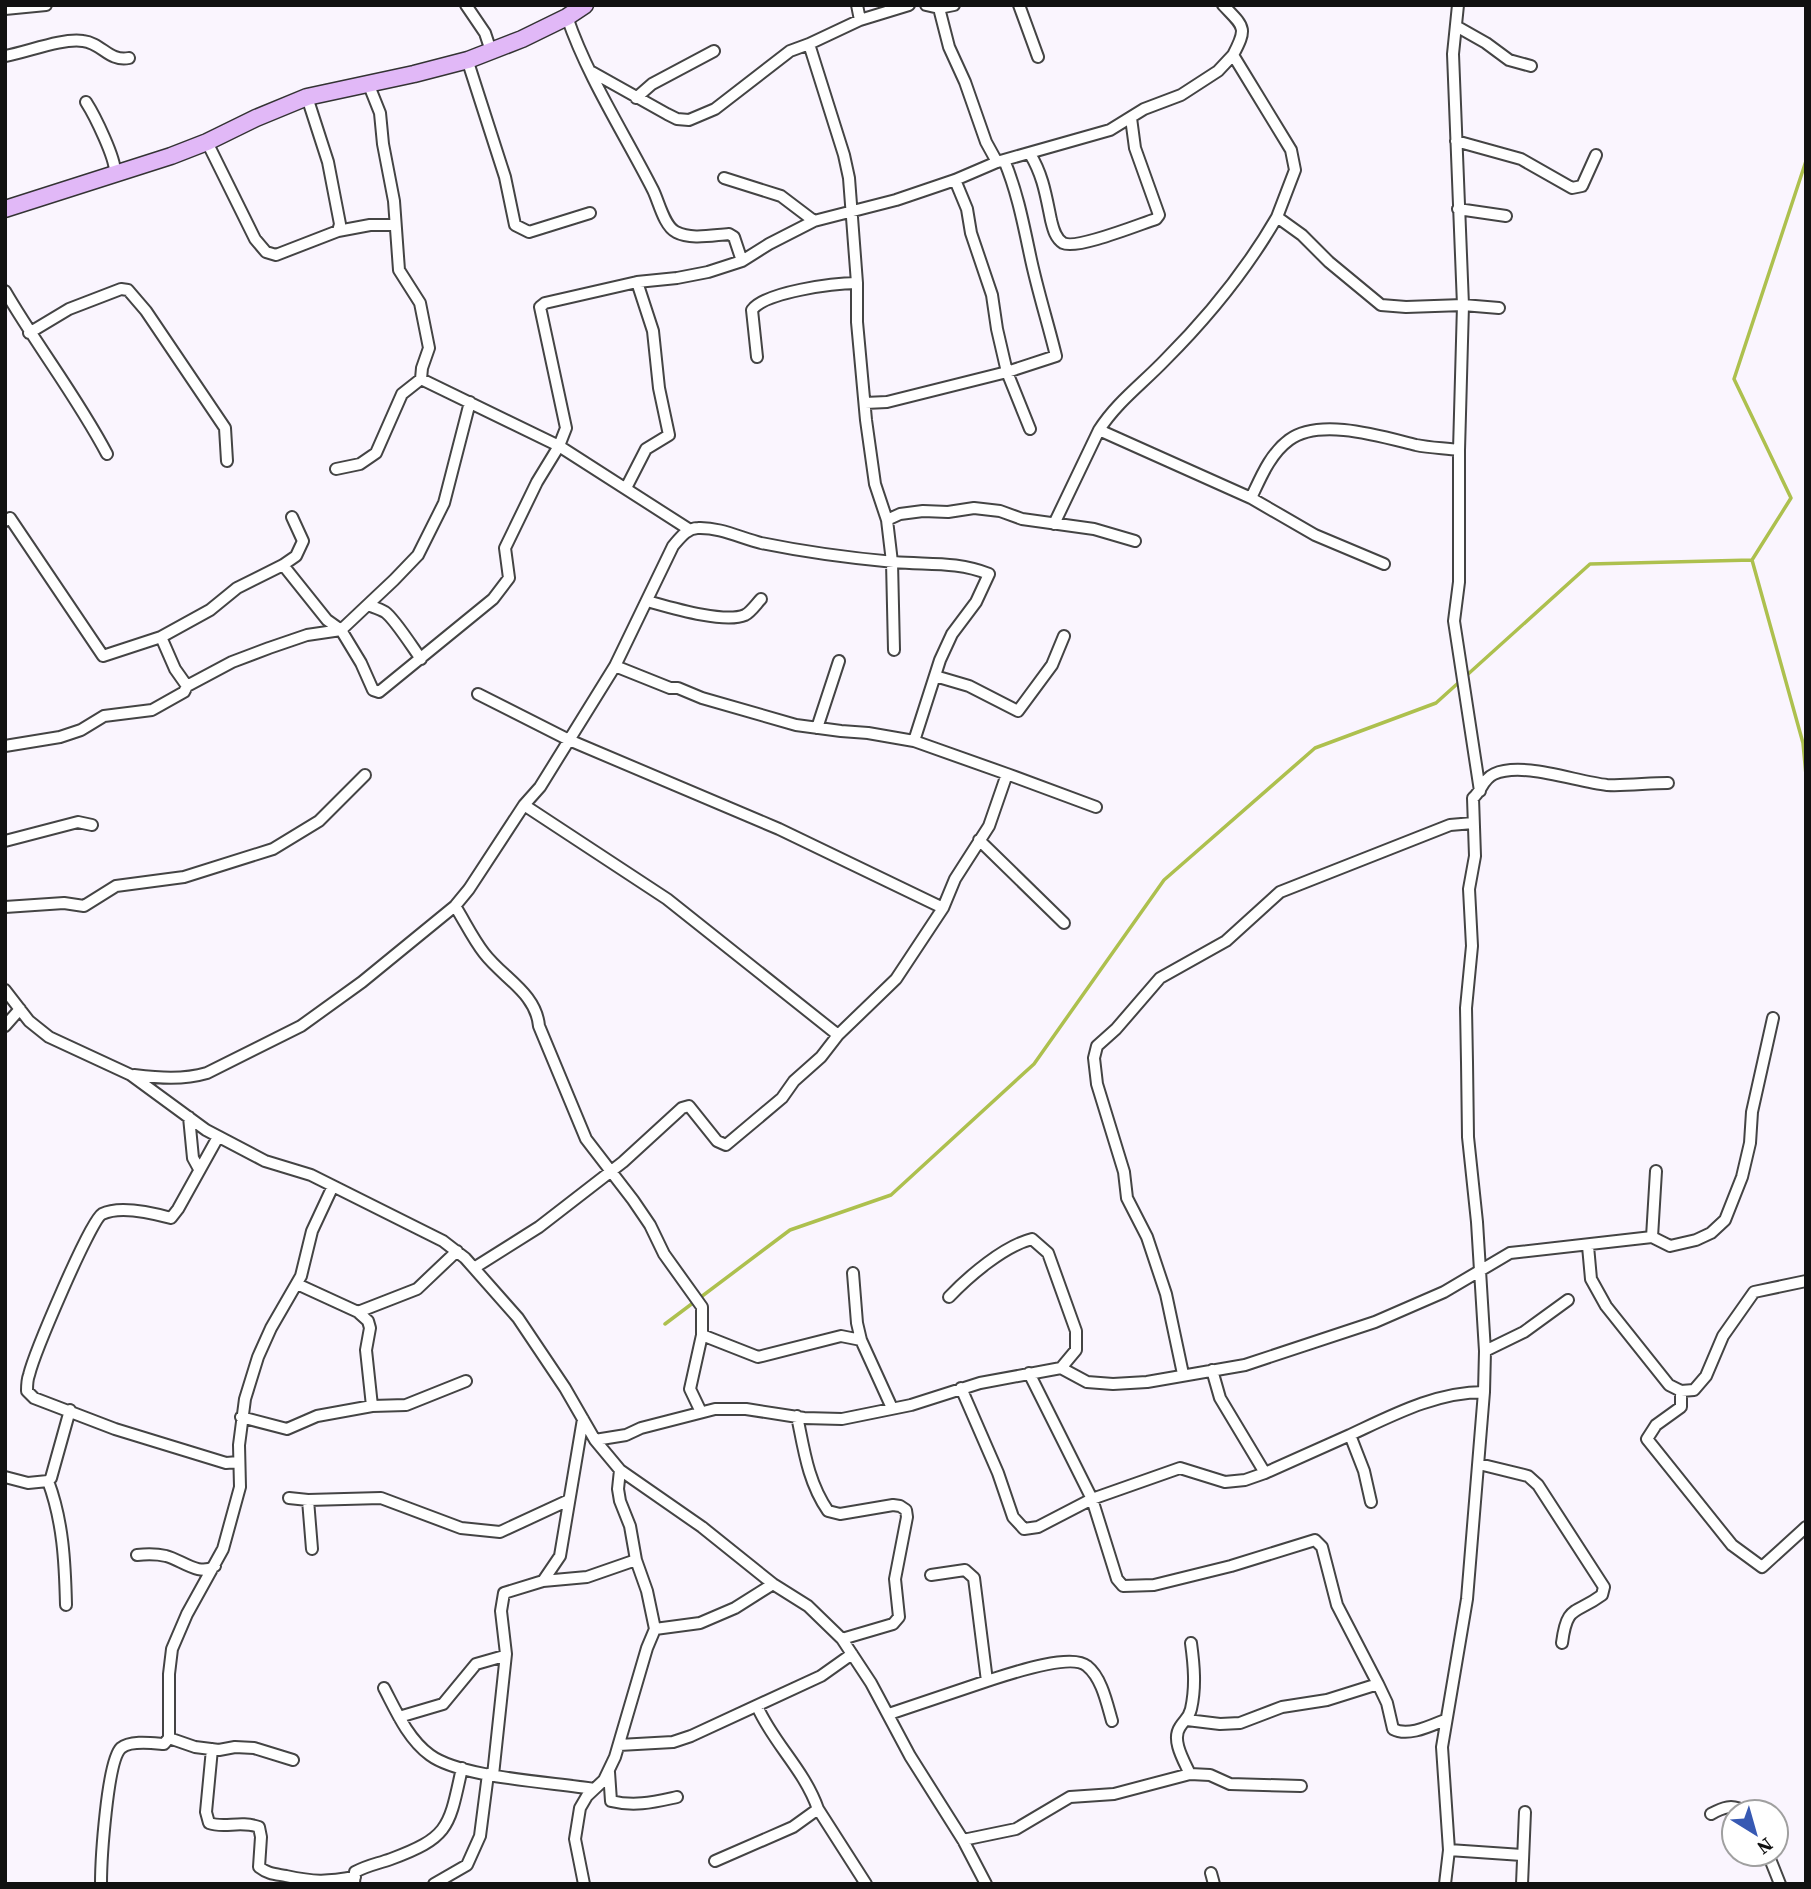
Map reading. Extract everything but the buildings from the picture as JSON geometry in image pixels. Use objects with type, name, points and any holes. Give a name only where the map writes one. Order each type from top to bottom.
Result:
[{"type":"street","points":[[5,9],[46,5]]},
{"type":"street","points":[[466,5],[485,33],[491,51]]},
{"type":"street","points":[[5,209],[207,142],[307,97],[414,75],[491,51],[568,17],[585,5]]},
{"type":"street","points":[[857,5],[860,20]]},
{"type":"street","points":[[592,72],[677,119],[689,120],[715,109],[790,51],[860,20],[909,5]]},
{"type":"street","points":[[926,5],[939,8],[954,5]]},
{"type":"street","points":[[1018,5],[1038,57]]},
{"type":"street","points":[[283,565],[327,620],[341,630],[361,663],[373,690],[379,692],[493,599],[509,578],[505,548],[566,428],[540,307],[545,303],[637,282],[677,278],[742,261],[814,221],[877,205],[956,180],[1000,161],[1110,130],[1144,108],[1181,95],[1218,71],[1233,55],[1243,36],[1243,29],[1223,5]]},
{"type":"street","points":[[1458,5],[1453,54],[1463,305],[1459,582],[1454,621],[1480,792]]},
{"type":"street","points":[[864,403],[887,402],[1007,372],[1056,356],[1030,256],[1025,223],[1012,180],[986,142],[965,82],[949,47],[939,8]]},
{"type":"street","points":[[568,17],[577,45],[655,193],[669,226],[675,232],[689,236],[729,234],[734,237],[742,261]]},
{"type":"street","points":[[1456,26],[1486,43],[1508,60],[1531,66]]},
{"type":"street","points":[[5,57],[74,40],[98,46],[120,60],[129,58]]},
{"type":"street","points":[[809,44],[844,155],[853,211],[857,322],[864,403],[875,484],[887,520],[892,562],[894,650]]},
{"type":"street","points":[[636,98],[652,84],[713,51]]},
{"type":"street","points":[[1054,524],[1099,430],[1112,409],[1195,328],[1249,263],[1277,217],[1295,170],[1291,150],[1233,55]]},
{"type":"street","points":[[467,59],[505,177],[515,225],[529,232],[590,213]]},
{"type":"street","points":[[336,468],[360,464],[376,453],[401,394],[421,379],[429,348],[420,303],[399,270],[394,201],[380,113],[368,83]]},
{"type":"street","points":[[307,97],[328,162],[340,224],[338,231]]},
{"type":"street","points":[[86,102],[97,120],[115,164],[115,173]]},
{"type":"street","points":[[1030,154],[1039,168],[1056,237],[1064,243],[1071,245],[1092,241],[1156,219],[1159,215],[1135,148],[1131,117]]},
{"type":"street","points":[[1456,141],[1521,159],[1572,188],[1582,186],[1595,155]]},
{"type":"street","points":[[207,142],[255,239],[266,251],[276,255],[338,231],[370,225],[395,225]]},
{"type":"street","points":[[724,178],[781,196],[814,221]]},
{"type":"street","points":[[956,180],[992,295],[1007,372],[1030,429]]},
{"type":"street","points":[[1458,209],[1506,216]]},
{"type":"street","points":[[1277,217],[1302,235],[1329,262],[1381,305],[1499,308]]},
{"type":"street","points":[[626,488],[646,449],[669,435],[659,388],[653,331],[637,282]]},
{"type":"street","points":[[757,357],[752,310],[758,303],[832,283],[857,283]]},
{"type":"street","points":[[29,333],[69,309],[121,289],[128,289],[146,311],[225,428],[227,461]]},
{"type":"street","points":[[5,291],[29,333],[92,426],[107,454]]},
{"type":"street","points":[[421,379],[559,446],[690,530]]},
{"type":"street","points":[[5,746],[60,737],[81,730],[104,716],[152,710],[184,692],[187,685],[232,662],[307,635],[341,630],[418,555],[444,503],[470,402]]},
{"type":"street","points":[[1099,430],[1251,498],[1315,535],[1384,564]]},
{"type":"street","points":[[1251,498],[1268,464],[1286,443],[1293,437],[1307,433],[1331,430],[1377,434],[1418,445],[1459,450]]},
{"type":"street","points":[[887,520],[900,514],[923,510],[948,512],[974,508],[1000,511],[1022,519],[1094,529],[1135,541]]},
{"type":"street","points":[[5,521],[10,518],[103,656],[160,637],[210,610],[237,588],[296,556],[303,541],[292,517]]},
{"type":"street","points":[[131,1075],[155,1078],[207,1073],[300,1026],[362,982],[455,906],[540,786],[569,740],[615,666],[673,546],[690,530],[709,529],[818,553],[892,562],[964,565],[989,575],[976,602],[952,634],[940,660],[914,741]]},
{"type":"street","points":[[647,601],[692,614],[730,616],[746,614],[761,599]]},
{"type":"street","points":[[368,605],[384,611],[394,621],[421,659]]},
{"type":"street","points":[[935,676],[969,686],[1018,711],[1052,665],[1064,636]]},
{"type":"street","points":[[160,637],[175,669],[187,685]]},
{"type":"street","points":[[817,728],[839,661]]},
{"type":"street","points":[[615,666],[670,688],[678,688],[702,698],[796,725],[914,741],[1096,807]]},
{"type":"street","points":[[478,694],[569,740],[779,829],[943,908]]},
{"type":"street","points":[[1445,1884],[1449,1850],[1442,1747],[1467,1599],[1485,1392],[1485,1351],[1477,1222],[1468,1137],[1466,1062],[1466,1008],[1472,946],[1469,889],[1475,856],[1473,798],[1480,792],[1484,781],[1503,771],[1540,772],[1609,785],[1668,783]]},
{"type":"street","points":[[474,1268],[539,1227],[610,1171],[682,1108],[689,1107],[717,1141],[726,1145],[782,1098],[793,1081],[821,1057],[838,1035],[896,979],[943,908],[955,879],[989,827],[1007,774]]},
{"type":"street","points":[[5,907],[64,903],[84,906],[116,886],[184,877],[273,849],[319,821],[365,775]]},
{"type":"street","points":[[524,805],[667,899],[838,1035]]},
{"type":"street","points":[[5,841],[78,822],[92,825]]},
{"type":"street","points":[[1183,1374],[1166,1294],[1147,1237],[1127,1198],[1124,1172],[1097,1084],[1094,1058],[1097,1046],[1116,1029],[1160,978],[1226,941],[1280,892],[1450,825],[1473,823]]},
{"type":"street","points":[[979,840],[1064,923]]},
{"type":"street","points":[[455,906],[484,954],[532,1002],[538,1014],[539,1026],[586,1139],[634,1200],[664,1254],[702,1307],[702,1335],[690,1389],[701,1412]]},
{"type":"street","points":[[5,990],[29,1021],[49,1037],[131,1075],[218,1137],[265,1161],[311,1175],[443,1241],[457,1251],[518,1318],[595,1440],[620,1470],[702,1527],[773,1584],[808,1606],[842,1639],[889,1714],[909,1756],[963,1840],[986,1884]]},
{"type":"street","points":[[5,1026],[20,1009]]},
{"type":"street","points":[[604,1453],[626,1435],[641,1428],[701,1412],[729,1409],[842,1419],[911,1405],[961,1388],[1061,1368],[1087,1382],[1103,1384],[1147,1382],[1245,1365],[1375,1322],[1444,1292],[1510,1253],[1652,1237],[1670,1246],[1696,1240],[1711,1233],[1725,1220],[1742,1177],[1750,1143],[1752,1112],[1773,1018]]},
{"type":"street","points":[[189,1117],[191,1149],[200,1169]]},
{"type":"street","points":[[218,1137],[171,1218],[131,1210],[108,1212],[98,1217],[77,1259],[28,1376],[27,1391],[30,1395],[115,1429],[226,1463],[239,1462]]},
{"type":"street","points":[[1652,1237],[1656,1171]]},
{"type":"street","points":[[101,1884],[108,1795],[114,1758],[120,1749],[127,1745],[164,1744],[169,1738],[169,1674],[172,1649],[187,1614],[223,1549],[240,1487],[242,1417],[258,1357],[271,1328],[297,1284],[312,1231],[333,1186]]},
{"type":"street","points":[[949,1297],[990,1261],[1032,1239],[1048,1253],[1076,1331],[1076,1350],[1061,1368]]},
{"type":"street","points":[[1588,1246],[1591,1279],[1606,1306],[1669,1385],[1681,1391],[1694,1391],[1706,1376],[1723,1336],[1754,1292],[1806,1281]]},
{"type":"street","points":[[358,1312],[417,1289],[457,1251]]},
{"type":"street","points":[[853,1273],[861,1340],[892,1408]]},
{"type":"street","points":[[297,1284],[358,1312],[368,1321],[370,1328],[366,1350],[372,1406]]},
{"type":"street","points":[[1485,1351],[1524,1332],[1568,1300]]},
{"type":"street","points":[[702,1335],[758,1357],[841,1336],[861,1340]]},
{"type":"street","points":[[1212,1370],[1220,1398],[1265,1473]]},
{"type":"street","points":[[1029,1373],[1092,1499],[1117,1579],[1123,1587],[1154,1585],[1231,1566],[1315,1540],[1322,1546],[1336,1605],[1387,1703],[1393,1729],[1399,1733],[1423,1729],[1445,1720]]},
{"type":"street","points":[[242,1417],[287,1429],[317,1416],[372,1406],[406,1405],[466,1381]]},
{"type":"street","points":[[961,1388],[999,1473],[1013,1517],[1019,1526],[1030,1530],[1092,1499],[1180,1468],[1225,1482],[1244,1480],[1409,1407],[1462,1392],[1485,1392]]},
{"type":"street","points":[[1681,1391],[1681,1407],[1656,1425],[1647,1439],[1732,1545],[1762,1567],[1806,1527]]},
{"type":"street","points":[[5,1478],[27,1483],[48,1481],[51,1478],[69,1410]]},
{"type":"street","points":[[797,1416],[808,1472],[828,1511],[840,1514],[893,1505],[906,1510],[895,1579],[898,1617],[893,1624],[842,1639]]},
{"type":"street","points":[[543,1581],[560,1556],[583,1419]]},
{"type":"street","points":[[595,1440],[626,1435]]},
{"type":"street","points":[[1350,1435],[1364,1471],[1371,1502]]},
{"type":"street","points":[[1479,1464],[1528,1476],[1538,1485],[1604,1587],[1602,1595],[1569,1614],[1562,1643]]},
{"type":"street","points":[[584,1884],[575,1839],[580,1808],[608,1772],[655,1629],[648,1591],[636,1560],[630,1526],[620,1501],[620,1470]]},
{"type":"street","points":[[48,1481],[57,1505],[65,1554],[66,1605]]},
{"type":"street","points":[[289,1498],[381,1498],[461,1528],[500,1532],[569,1500]]},
{"type":"street","points":[[307,1500],[312,1549]]},
{"type":"street","points":[[137,1555],[166,1556],[205,1570],[215,1566]]},
{"type":"street","points":[[434,1884],[467,1866],[480,1836],[491,1774],[506,1647],[501,1611],[504,1593],[543,1581],[586,1577],[636,1560]]},
{"type":"street","points":[[931,1575],[965,1570],[974,1578],[987,1681]]},
{"type":"street","points":[[655,1629],[700,1623],[735,1608],[773,1584]]},
{"type":"street","points":[[1190,1774],[1176,1740],[1178,1728],[1187,1720],[1191,1710],[1195,1674],[1191,1643]]},
{"type":"street","points":[[619,1745],[673,1742],[821,1676],[852,1654]]},
{"type":"street","points":[[399,1717],[443,1704],[476,1664],[504,1656]]},
{"type":"street","points":[[889,1714],[1021,1669],[1076,1661],[1087,1666],[1097,1679],[1112,1720]]},
{"type":"street","points":[[1187,1720],[1220,1724],[1240,1723],[1282,1707],[1327,1700],[1377,1684]]},
{"type":"street","points":[[383,1688],[399,1717],[429,1754],[445,1764],[491,1774],[594,1789]]},
{"type":"street","points":[[757,1706],[808,1785],[831,1832],[866,1884]]},
{"type":"street","points":[[169,1738],[195,1747],[254,1748],[293,1760]]},
{"type":"street","points":[[212,1749],[206,1812],[209,1824],[215,1826],[245,1822],[259,1827],[259,1867],[268,1874],[306,1882],[354,1881],[355,1872],[369,1864],[389,1860],[438,1836],[447,1826],[453,1810],[462,1768]]},
{"type":"street","points":[[608,1772],[611,1801],[643,1805],[677,1797]]},
{"type":"street","points":[[963,1840],[1016,1829],[1070,1797],[1114,1794],[1190,1774],[1210,1776],[1230,1784],[1301,1786]]},
{"type":"street","points":[[715,1861],[793,1827],[818,1809]]},
{"type":"street","points":[[1711,1814],[1720,1810]]},
{"type":"street","points":[[1522,1884],[1525,1812]]},
{"type":"street","points":[[1449,1850],[1522,1855]]},
{"type":"waterway","points":[[1806,161],[1734,379],[1791,498],[1752,560],[1803,743],[1806,775]]},
{"type":"waterway","points":[[665,1324],[790,1230],[891,1195],[1034,1064],[1164,880],[1315,748],[1436,703],[1590,564],[1752,560]]}]
